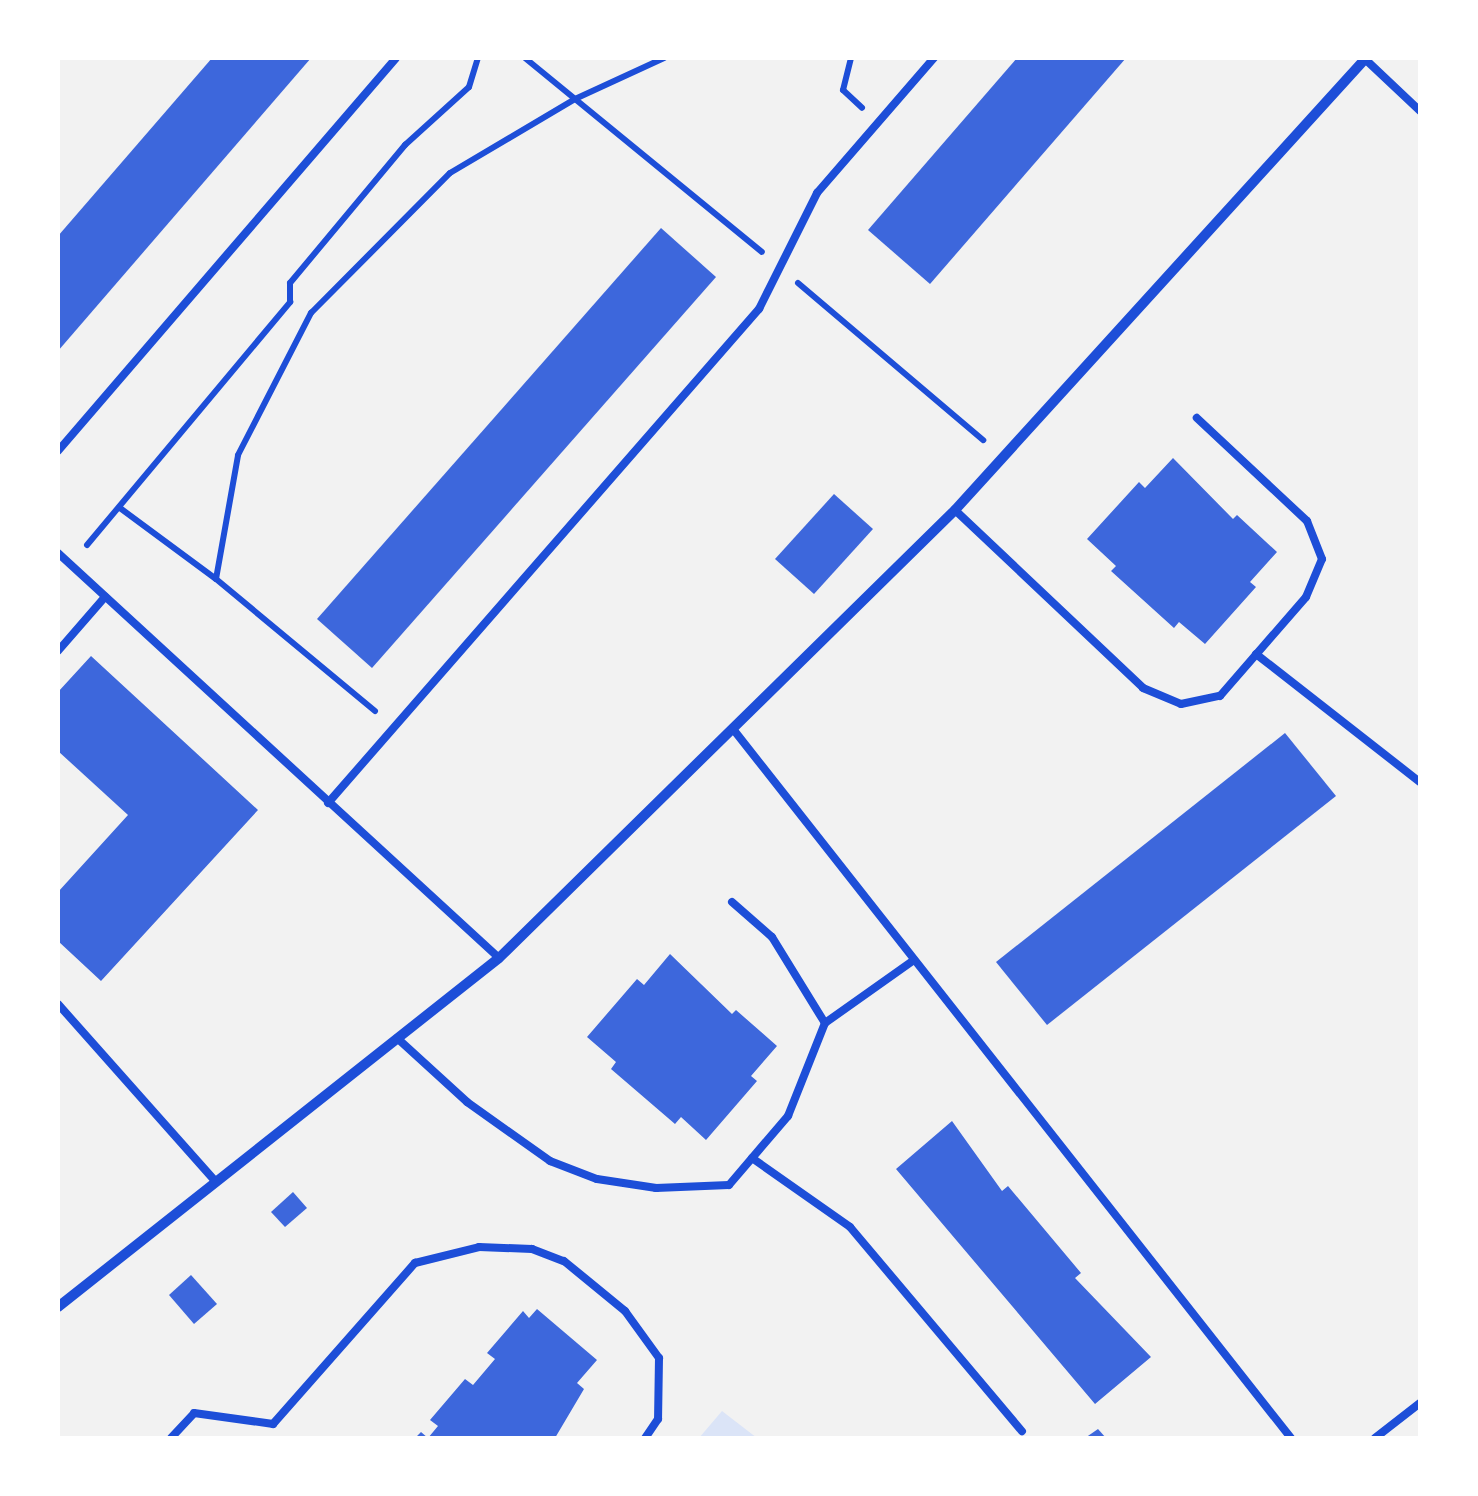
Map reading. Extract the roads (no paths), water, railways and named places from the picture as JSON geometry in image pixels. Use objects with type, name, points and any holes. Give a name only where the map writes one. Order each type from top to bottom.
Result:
[{"type":"street","points":[[58,1307],[499,958],[955,510],[1365,58]]},
{"type":"lane","points":[[58,451],[396,58]]},
{"type":"lane","points":[[328,802],[759,308],[817,193],[934,58]]},
{"type":"lane","points":[[1365,58],[1420,111]]},
{"type":"lane","points":[[955,510],[1143,688],[1181,704],[1220,696],[1306,597],[1322,559],[1307,521],[1196,418]]},
{"type":"lane","points":[[58,554],[499,958]]},
{"type":"lane","points":[[58,651],[105,597]]},
{"type":"lane","points":[[1256,654],[1420,782]]},
{"type":"lane","points":[[733,729],[1291,1438]]},
{"type":"lane","points":[[732,902],[772,937],[825,1022]]},
{"type":"lane","points":[[397,1038],[467,1102],[536,1151],[596,1178],[656,1188],[729,1185],[788,1116],[825,1022],[914,960]]},
{"type":"lane","points":[[58,1004],[216,1182]]},
{"type":"lane","points":[[752,1158],[850,1228],[1022,1431]]},
{"type":"lane","points":[[171,1438],[194,1413],[273,1424],[415,1264],[478,1247],[532,1249],[564,1261],[625,1311],[659,1358],[658,1419],[645,1438]]},
{"type":"lane","points":[[1375,1438],[1420,1402]]}]
